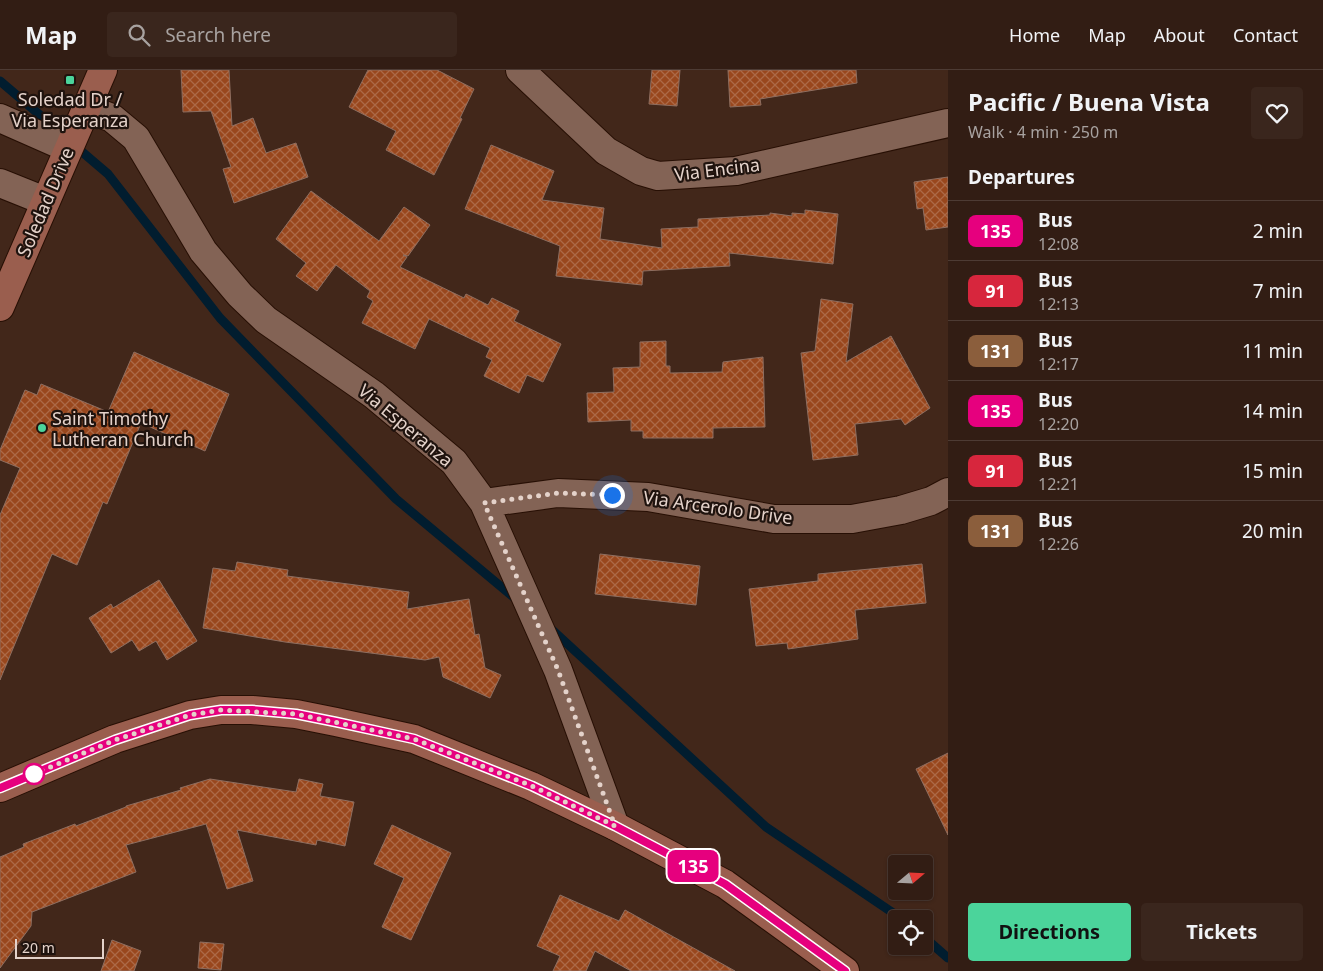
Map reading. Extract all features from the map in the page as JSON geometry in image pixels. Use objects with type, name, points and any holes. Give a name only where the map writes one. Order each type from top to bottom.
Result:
[{"type":"main road","name":"Soledad Drive","points":[[0,307],[103,70]]},
{"type":"main road","points":[[0,788],[115,740],[190,715],[221,710],[252,710],[296,714],[414,739],[532,786],[615,826],[725,884],[845,971]]},
{"type":"street","name":"Via Encina","points":[[520,70],[606,151],[641,171],[658,176],[736,171],[948,123]]},
{"type":"street","name":"Via Esperanza","points":[[86,108],[112,118],[125,126],[136,138],[203,251],[240,296],[266,320],[374,395],[454,462],[484,503],[558,670],[615,826]]},
{"type":"street","points":[[0,118],[68,148]]},
{"type":"street","points":[[0,183],[45,201]]},
{"type":"street","name":"Via Arcerolo Drive","points":[[484,503],[558,493],[648,496],[774,519],[852,519],[900,510],[932,501],[948,492]]},
{"type":"building","points":[[181,70],[229,70],[232,126],[253,118],[266,153],[296,143],[308,177],[234,203],[223,169],[231,167],[211,111],[183,112]]},
{"type":"building","points":[[368,70],[437,70],[474,89],[460,118],[462,119],[434,175],[386,150],[396,131],[349,107]]},
{"type":"building","points":[[652,70],[680,70],[677,106],[649,104]]},
{"type":"building","points":[[728,70],[856,70],[857,83],[760,99],[761,105],[730,107]]},
{"type":"building","points":[[491,145],[554,171],[542,200],[604,208],[600,239],[662,248],[661,229],[698,227],[698,219],[770,215],[770,213],[792,216],[792,213],[805,214],[805,210],[838,214],[833,264],[729,253],[730,266],[643,271],[642,285],[556,276],[560,246],[465,209]]},
{"type":"building","points":[[948,177],[948,227],[926,230],[923,208],[917,209],[914,182]]},
{"type":"building","points":[[311,191],[379,241],[404,207],[430,225],[408,256],[403,255],[407,257],[400,267],[464,298],[466,294],[488,305],[492,298],[519,311],[514,321],[561,344],[543,382],[527,375],[519,393],[484,376],[492,360],[486,357],[490,348],[429,319],[415,349],[362,323],[373,301],[367,297],[370,291],[336,265],[317,291],[296,276],[306,263],[276,239]]},
{"type":"building","points":[[821,299],[853,304],[846,362],[891,336],[930,408],[905,425],[901,419],[855,424],[858,455],[813,460],[801,353],[815,351]]},
{"type":"building","points":[[666,341],[666,366],[670,366],[670,373],[722,372],[723,362],[763,357],[765,427],[713,428],[713,438],[643,438],[643,431],[631,431],[631,420],[588,422],[587,393],[614,392],[613,368],[640,367],[640,342]]},
{"type":"building","points":[[134,352],[229,394],[205,451],[141,423],[107,504],[103,502],[77,565],[52,554],[0,680],[0,515],[20,468],[0,460],[0,450],[25,390],[37,395],[41,384],[108,412]]},
{"type":"building","points":[[600,554],[700,566],[696,605],[595,594]]},
{"type":"building","points":[[237,562],[288,570],[287,576],[409,592],[407,609],[469,599],[475,635],[479,634],[485,668],[501,675],[490,698],[443,677],[439,657],[425,660],[285,642],[203,628],[213,568],[235,571]]},
{"type":"building","points":[[922,564],[926,603],[855,610],[858,639],[788,649],[787,643],[756,646],[749,589],[818,581],[818,574]]},
{"type":"building","points":[[159,580],[197,641],[167,660],[156,641],[139,651],[132,640],[111,653],[89,618],[111,604],[113,608]]},
{"type":"building","points":[[948,753],[948,835],[916,769]]},
{"type":"building","points":[[210,779],[296,792],[299,779],[323,784],[320,796],[354,802],[345,846],[317,840],[316,845],[237,830],[253,881],[227,889],[206,824],[126,845],[136,872],[32,912],[31,926],[0,968],[0,857],[24,847],[23,844],[75,824],[76,826],[126,806],[181,790],[180,788]]},
{"type":"building","points":[[392,825],[451,853],[411,940],[382,927],[404,878],[374,864]]},
{"type":"building","points":[[560,895],[619,921],[625,910],[735,971],[631,971],[595,951],[586,971],[553,971],[560,956],[537,946]]},
{"type":"building","points":[[112,940],[141,951],[134,971],[101,971]]},
{"type":"building","points":[[200,942],[224,944],[221,970],[198,968]]},
{"type":"waterway","points":[[0,81],[61,133]]},
{"type":"waterway","points":[[74,145],[108,174],[220,318],[396,499],[517,600]]},
{"type":"waterway","points":[[548,626],[766,827],[889,910]]},
{"type":"waterway","points":[[933,945],[948,958]]},
{"type":"bus line","name":"135","points":[[0,788],[115,740],[190,715],[221,710],[252,710],[296,714],[336,722],[414,739],[532,786],[615,826],[683,860],[725,884],[764,910],[845,971]]},
{"type":"place","name":"Soledad Dr / Via Esperanza","points":[[70,80]]},
{"type":"place","name":"Saint Timothy Lutheran Church","points":[[42,428]]},
{"type":"route","points":[[34,774],[115,740],[190,715],[221,710],[252,710],[296,714],[414,739],[532,786],[615,826],[558,670],[484,503],[558,493],[612,495]]}]
